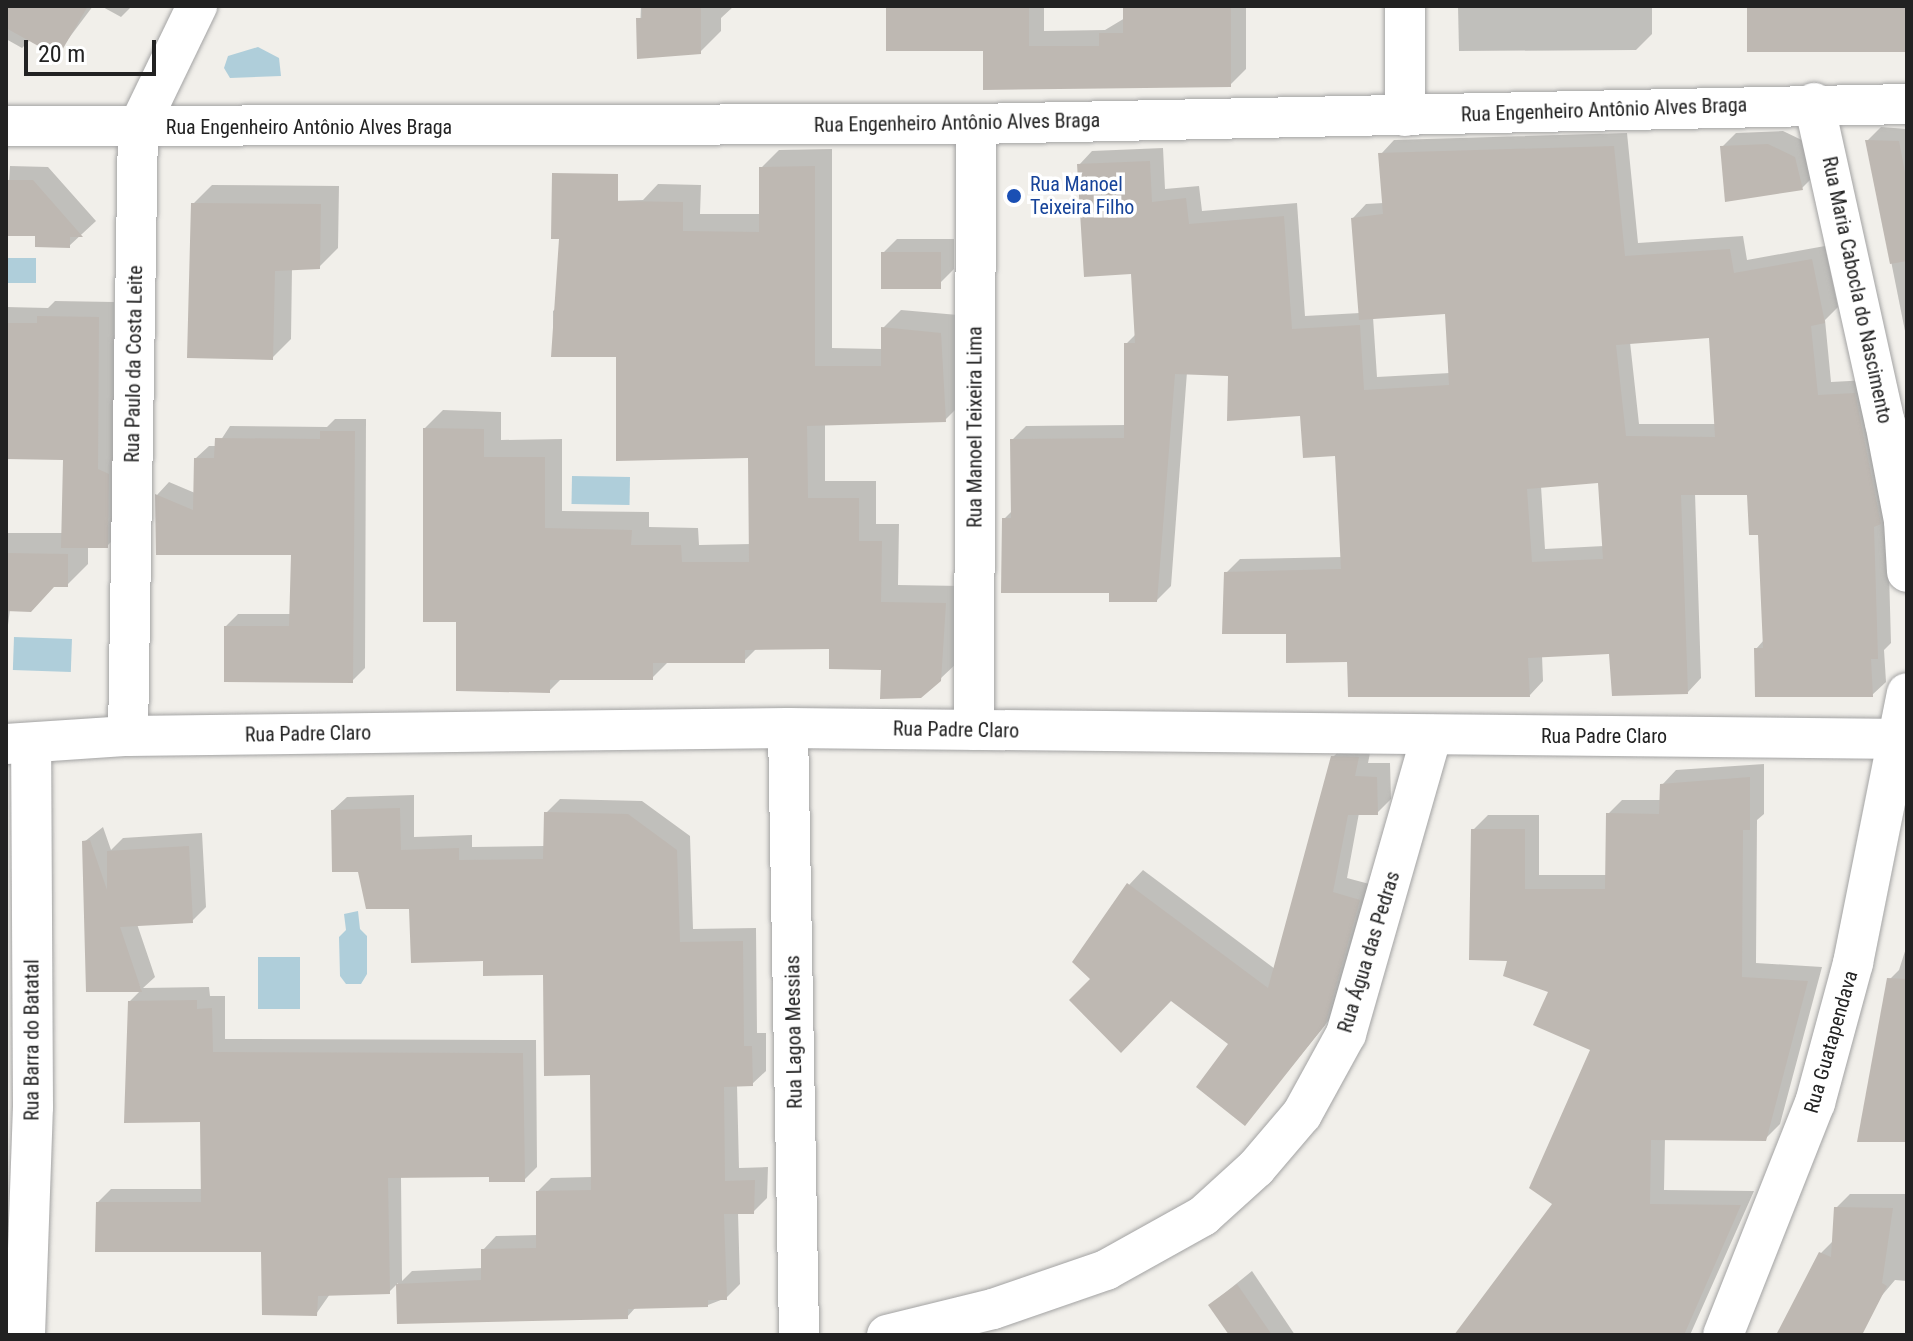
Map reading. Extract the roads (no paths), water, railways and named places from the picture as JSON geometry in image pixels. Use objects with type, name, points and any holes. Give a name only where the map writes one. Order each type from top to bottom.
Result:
[{"type":"street","name":"Rua Paulo da Costa Leite","points":[[128,736],[138,128],[197,6]]},
{"type":"street","points":[[1405,6],[1405,116]]},
{"type":"street","name":"Rua Engenheiro Antônio Alves Braga","points":[[6,126],[976,124],[1405,116],[1814,103],[1907,104]]},
{"type":"street","name":"Rua Maria Cabocla do Nascimento","points":[[1814,103],[1885,422],[1904,521],[1907,572]]},
{"type":"street","name":"Rua Manoel Teixeira Lima","points":[[974,730],[976,124]]},
{"type":"street","points":[[1904,739],[1907,693]]},
{"type":"street","name":"Rua Padre Claro","points":[[18,744],[128,736],[788,728],[1904,739]]},
{"type":"street","name":"Rua Lagoa Messias","points":[[788,728],[799,1335]]},
{"type":"street","name":"Rua Água das Pedras","points":[[887,1335],[993,1309],[1106,1270],[1203,1216],[1256,1168],[1302,1114],[1346,1034],[1432,735]]},
{"type":"street","name":"Rua Guatapendava","points":[[1723,1335],[1815,1103],[1853,963],[1904,739]]},
{"type":"street","name":"Rua Barra do Batatal","points":[[18,744],[33,1107],[25,1335]]},
{"type":"water","points":[[258,47],[279,58],[281,76],[230,78],[224,68],[228,56]]},
{"type":"water","points":[[6,258],[36,258],[36,283],[6,283]]},
{"type":"water","points":[[572,476],[630,477],[630,505],[572,504]]},
{"type":"water","points":[[14,637],[72,639],[71,672],[13,670]]},
{"type":"water","points":[[358,911],[360,929],[367,936],[367,974],[361,984],[346,984],[340,976],[339,937],[346,930],[344,914]]},
{"type":"water","points":[[258,957],[300,957],[300,1009],[258,1009]]},
{"type":"place","name":"Rua Manoel Teixeira Filho","points":[[1014,196]]}]
